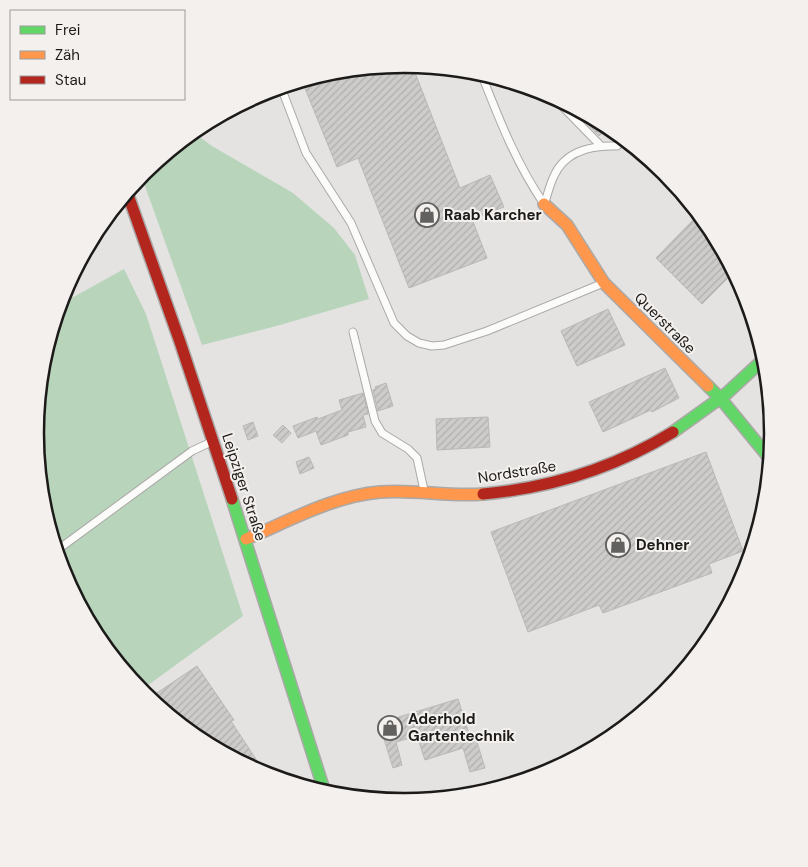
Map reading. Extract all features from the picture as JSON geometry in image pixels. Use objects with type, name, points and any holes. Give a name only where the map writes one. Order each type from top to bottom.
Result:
[{"type":"street","name":"Leipziger Straße","points":[[130,200],[166,300],[246,539],[322,784]]},
{"type":"street","name":"Querstraße","points":[[544,204],[567,225],[604,282],[721,399],[763,452]]},
{"type":"street","name":"Nordstraße","points":[[246,539],[345,499],[368,494],[386,492],[469,494],[566,480],[619,460],[671,434],[721,399],[757,365]]},
{"type":"lane","points":[[485,83],[509,145],[520,160],[528,181],[544,204]]},
{"type":"lane","points":[[284,94],[306,153],[351,223],[394,323],[407,336],[419,343],[432,346],[444,345],[487,331],[604,282]]},
{"type":"lane","points":[[568,113],[600,145]]},
{"type":"lane","points":[[544,204],[554,174],[568,158],[579,151],[600,145],[618,145]]},
{"type":"lane","points":[[353,332],[375,421],[382,433],[408,449],[417,458],[424,493]]},
{"type":"lane","points":[[62,546],[192,450],[213,441]]},
{"type":"green space","points":[[200,137],[293,193],[334,228],[355,255],[369,299],[202,345],[144,184],[166,163]]},
{"type":"green space","points":[[124,269],[146,314],[243,616],[147,686],[118,653],[92,614],[71,571],[56,527],[51,504],[47,481],[44,434],[47,386],[56,340],[70,299]]},
{"type":"building","points":[[415,73],[460,188],[490,175],[504,207],[472,219],[487,258],[409,288],[358,158],[337,167],[305,88],[357,76]]},
{"type":"building","points":[[588,124],[602,133],[599,136]]},
{"type":"building","points":[[694,219],[716,253],[729,277],[702,304],[656,258]]},
{"type":"building","points":[[608,309],[625,345],[577,366],[561,331]]},
{"type":"building","points":[[665,368],[679,398],[652,412],[651,410],[603,432],[589,402]]},
{"type":"building","points":[[386,383],[393,406],[378,411],[373,390],[376,389],[375,387]]},
{"type":"building","points":[[363,393],[368,414],[363,415],[366,427],[348,432],[348,435],[321,445],[316,431],[298,438],[293,426],[342,410],[339,400]]},
{"type":"building","points":[[488,417],[490,447],[437,450],[436,419]]},
{"type":"building","points":[[253,422],[258,436],[248,440],[243,426]]},
{"type":"building","points":[[283,425],[291,433],[282,443],[273,435]]},
{"type":"building","name":"Dehner","points":[[706,452],[743,551],[709,564],[712,573],[603,613],[599,605],[528,632],[491,532]]},
{"type":"building","points":[[309,457],[314,468],[300,474],[296,462]]},
{"type":"building","points":[[197,666],[234,720],[231,721],[258,763],[204,733],[155,694]]},
{"type":"building","points":[[458,699],[471,740],[476,739],[485,768],[470,772],[463,748],[425,760],[417,736],[396,742],[402,765],[393,768],[379,723]]},
{"type":"traffic: fast","points":[[673,432],[726,394],[757,365]]},
{"type":"traffic: fast","points":[[708,386],[763,451]]},
{"type":"traffic: fast","points":[[232,499],[322,784]]},
{"type":"traffic: slow","points":[[544,204],[567,225],[604,283],[708,386]]},
{"type":"traffic: slow","points":[[246,539],[312,510],[345,498],[363,494],[393,491],[457,495],[483,494]]},
{"type":"traffic: jam","points":[[130,200],[180,342],[232,499]]},
{"type":"traffic: jam","points":[[483,494],[533,487],[582,474],[629,456],[673,432]]},
{"type":"place","name":"Raab Karcher","points":[[427,215]]},
{"type":"place","name":"Dehner","points":[[618,545]]},
{"type":"place","name":"Aderhold Gartentechnik","points":[[390,728]]}]
